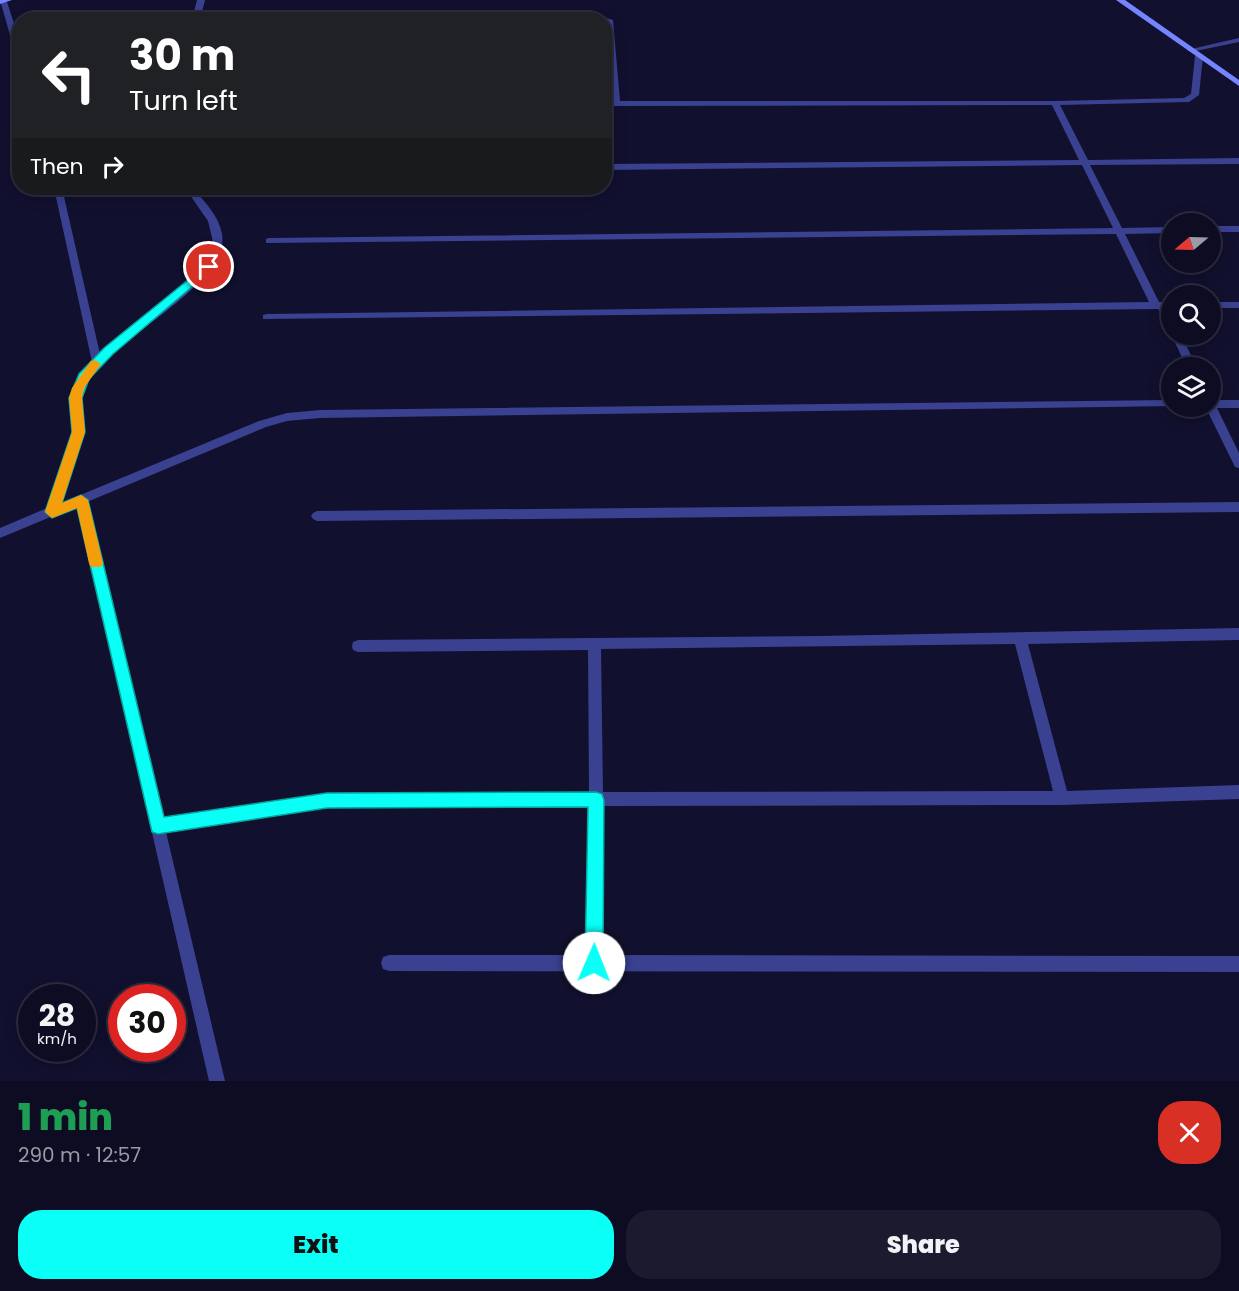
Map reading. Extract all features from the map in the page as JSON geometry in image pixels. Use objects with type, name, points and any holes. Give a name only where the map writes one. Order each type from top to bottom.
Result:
[{"type":"street","points":[[1120,0],[1239,84]]},
{"type":"street","points":[[4,1],[12,28]]},
{"type":"street","points":[[1195,53],[1239,40]]},
{"type":"street","points":[[612,104],[1055,103],[1192,98],[1195,95],[1195,53]]},
{"type":"street","points":[[612,56],[616,104]]},
{"type":"street","points":[[1055,103],[1119,230],[1161,303]]},
{"type":"street","points":[[612,167],[1239,161]]},
{"type":"street","points":[[60,195],[97,362]]},
{"type":"street","points":[[52,512],[78,432],[75,398],[78,388],[97,362],[209,267],[216,249],[218,229],[194,195]]},
{"type":"street","points":[[1221,229],[1239,229]]},
{"type":"street","points":[[269,241],[1161,230]]},
{"type":"street","points":[[1221,305],[1239,305]]},
{"type":"street","points":[[267,317],[1161,306]]},
{"type":"street","points":[[0,533],[263,424],[287,417],[320,414],[1161,404]]},
{"type":"street","points":[[1221,405],[1239,404]]},
{"type":"street","points":[[1216,417],[1239,465]]},
{"type":"street","points":[[81,500],[217,1081]]},
{"type":"street","points":[[317,516],[1239,507]]},
{"type":"street","points":[[358,646],[1239,634]]},
{"type":"street","points":[[1020,638],[1062,798]]},
{"type":"street","points":[[594,644],[596,800],[594,963]]},
{"type":"street","points":[[158,826],[327,800],[1062,798],[1239,792]]},
{"type":"street","points":[[389,963],[1239,964]]},
{"type":"slow traffic","points":[[95,364],[84,377],[75,398],[78,432],[52,512],[81,500],[96,563]]},
{"type":"route","points":[[209,267],[109,351],[84,377],[75,398],[78,432],[52,512],[81,500],[158,826],[327,800],[596,800],[594,963]]}]
